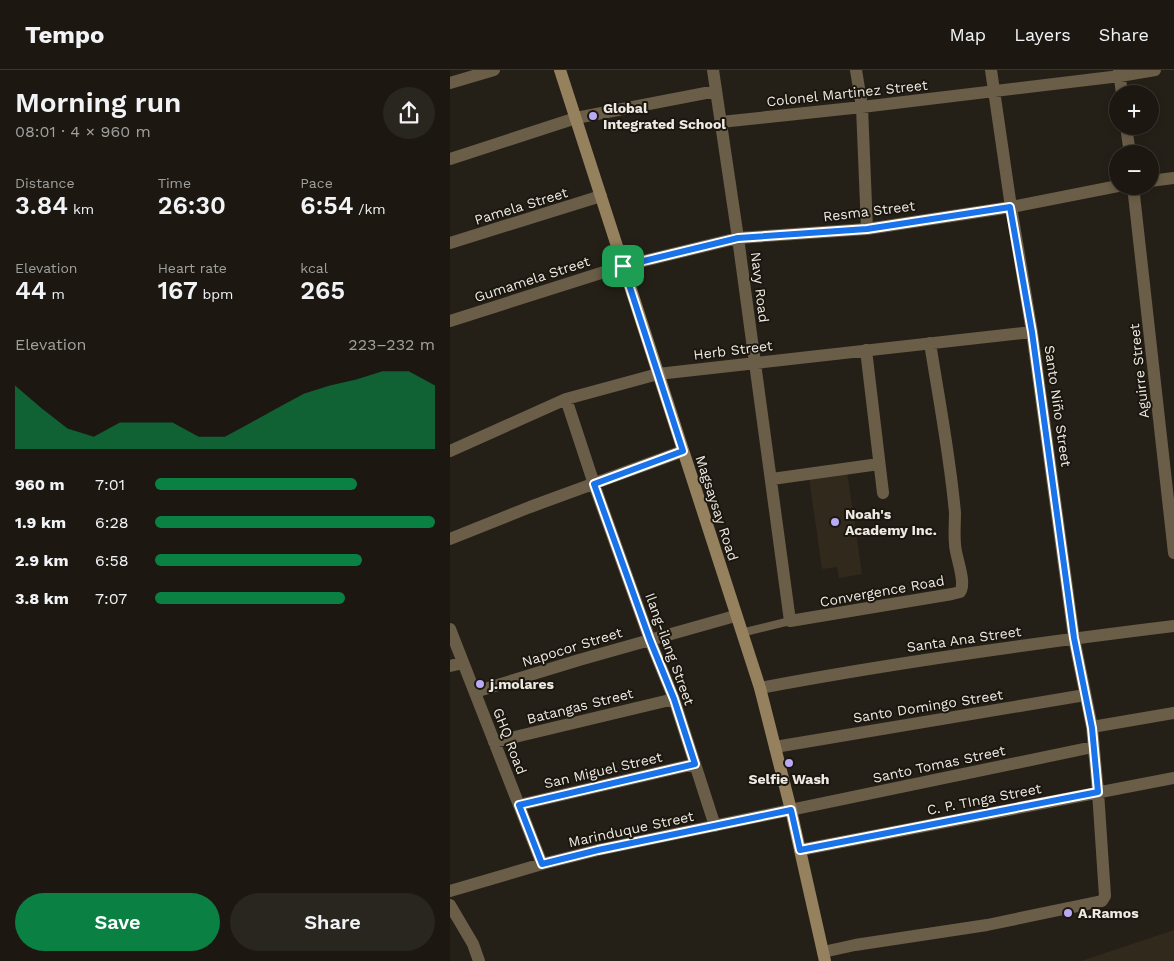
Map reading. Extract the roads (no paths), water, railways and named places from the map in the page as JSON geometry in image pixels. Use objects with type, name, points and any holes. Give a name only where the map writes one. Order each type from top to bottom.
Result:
[{"type":"street","points":[[450,84],[494,70]]},
{"type":"street","name":"Magsaysay Road","points":[[560,70],[735,616],[760,688],[791,810],[824,956]]},
{"type":"street","name":"Navy Road","points":[[713,70],[772,479]]},
{"type":"street","points":[[856,70],[862,108],[867,229]]},
{"type":"street","name":"Santo Niño Street","points":[[824,956],[855,945],[987,925],[1102,901],[1106,893],[1092,728],[1074,638],[1032,332],[1010,207],[991,70]]},
{"type":"street","name":"Colonel Martinez Street","points":[[721,122],[862,108],[1120,73],[1155,70]]},
{"type":"street","points":[[450,159],[576,118],[716,91]]},
{"type":"street","points":[[1159,180],[1174,178]]},
{"type":"street","name":"Resma Street","points":[[623,266],[738,238],[867,229],[1010,207],[1109,188]]},
{"type":"street","name":"Aguirre Street","points":[[1134,195],[1174,553]]},
{"type":"street","name":"Pamela Street","points":[[450,243],[601,196]]},
{"type":"street","name":"Gumamela Street","points":[[450,321],[623,266]]},
{"type":"street","name":"Herb Street","points":[[450,451],[566,399],[658,374],[1032,332]]},
{"type":"street","name":"Convergence Road","points":[[790,621],[952,594],[960,592],[963,588],[955,544],[955,514],[948,453],[930,343]]},
{"type":"street","points":[[866,350],[883,493]]},
{"type":"street","name":"Ilang-ilang Street","points":[[566,399],[594,484],[650,640],[674,699],[715,826]]},
{"type":"street","points":[[450,539],[683,451]]},
{"type":"street","points":[[790,621],[772,479],[879,464]]},
{"type":"street","name":"Napocor Street","points":[[475,692],[735,616]]},
{"type":"street","name":"Santa Ana Street","points":[[760,688],[850,672],[1074,638],[1174,626]]},
{"type":"street","name":"GHQ Road","points":[[450,629],[542,864]]},
{"type":"street","points":[[450,666],[463,663]]},
{"type":"street","name":"Santo Domingo Street","points":[[775,747],[1085,695]]},
{"type":"street","name":"Batangas Street","points":[[494,742],[674,699]]},
{"type":"street","points":[[1092,728],[1174,713]]},
{"type":"street","name":"Santo Tomas Street","points":[[791,810],[1093,747]]},
{"type":"street","name":"San Miguel Street","points":[[519,805],[695,764]]},
{"type":"street","name":"C. P. TInga Street","points":[[800,850],[1174,778]]},
{"type":"street","name":"Marinduque Street","points":[[450,891],[598,850],[791,810]]},
{"type":"street","points":[[450,905],[473,944],[479,961]]},
{"type":"lane","points":[[741,633],[790,621]]},
{"type":"place","name":"Global Integrated School","points":[[593,116]]},
{"type":"place","name":"Noah's Academy Inc.","points":[[835,522]]},
{"type":"place","name":"j.molares","points":[[480,684]]},
{"type":"place","name":"Selfie Wash","points":[[789,763]]},
{"type":"place","name":"A.Ramos","points":[[1068,913]]}]
